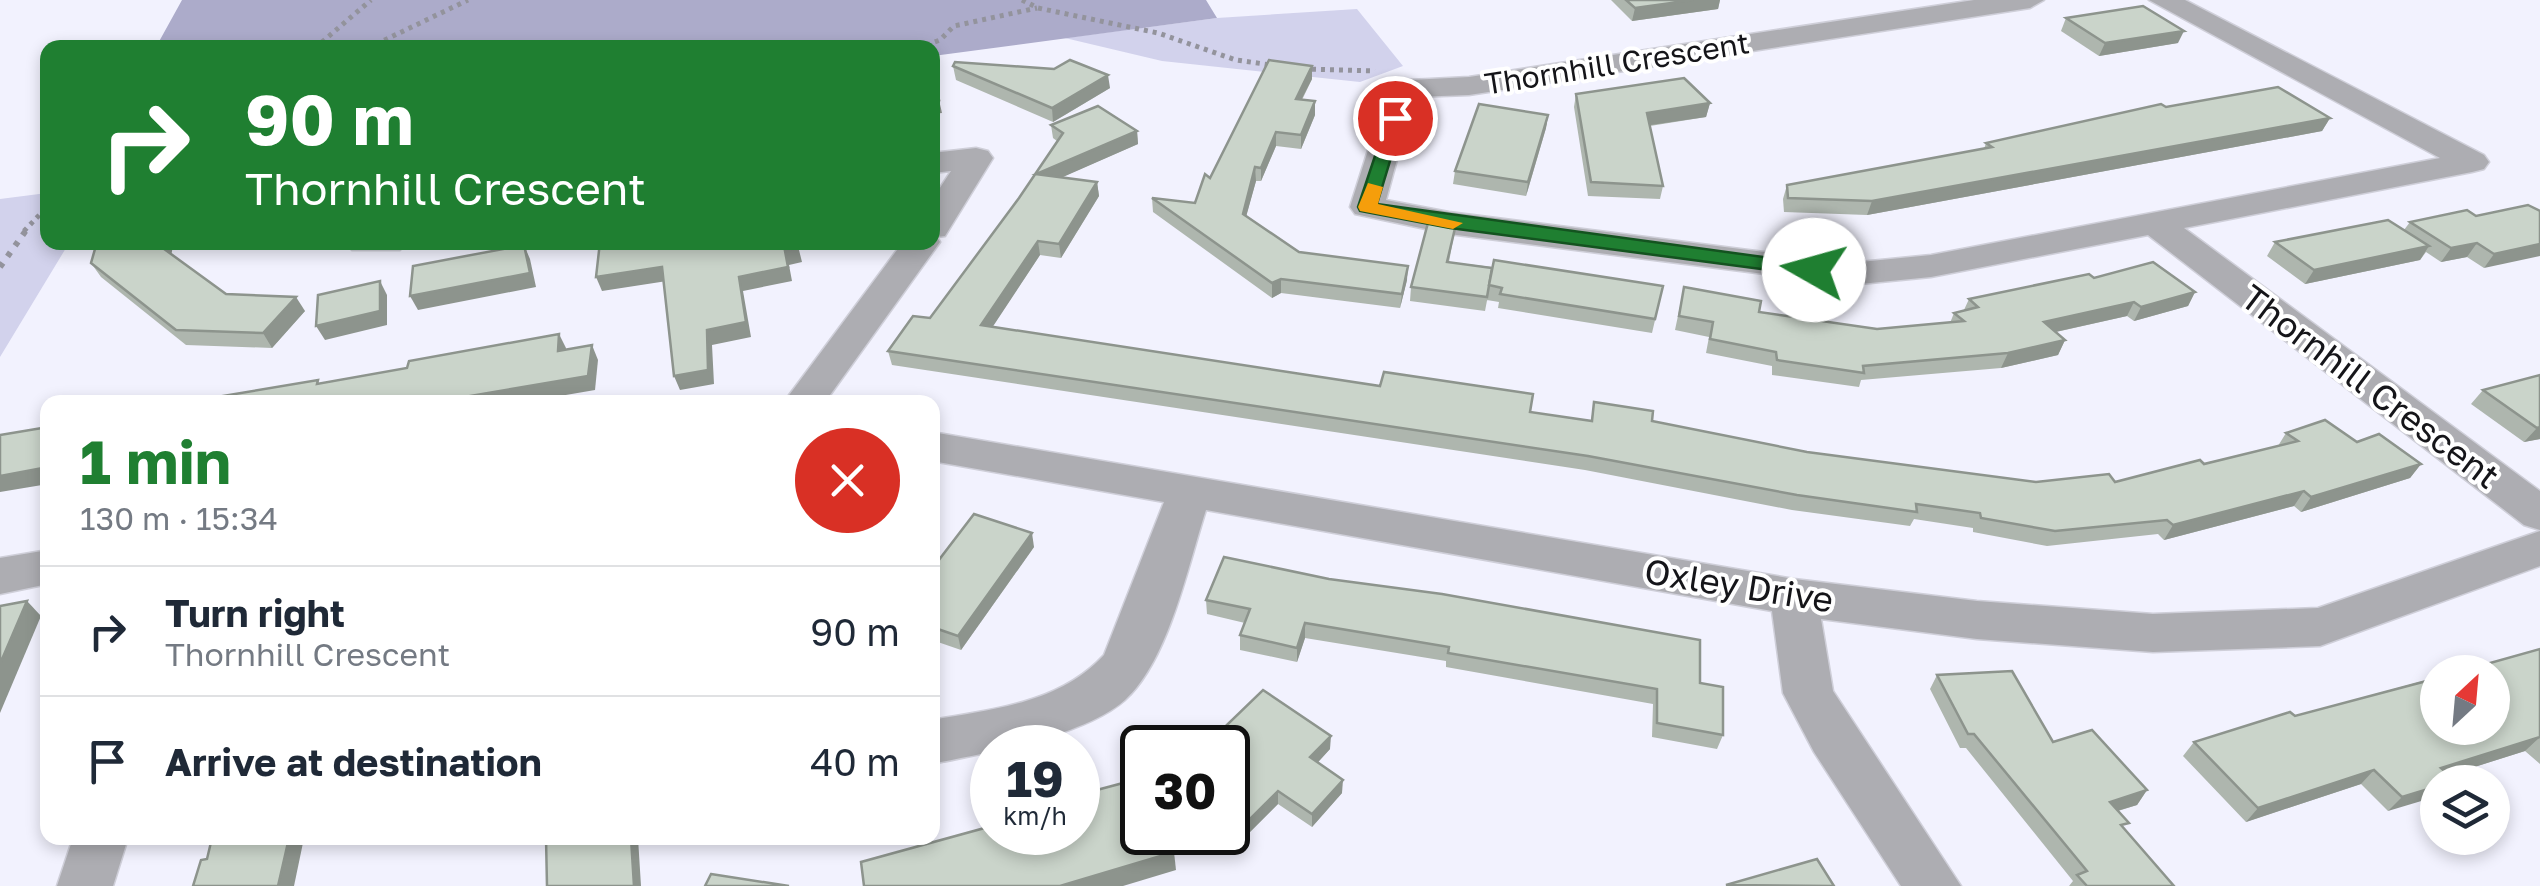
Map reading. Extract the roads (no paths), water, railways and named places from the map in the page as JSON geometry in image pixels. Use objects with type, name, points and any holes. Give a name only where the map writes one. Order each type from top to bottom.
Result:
[{"type":"street","name":"Thornhill Crescent","points":[[2030,0],[1469,86],[1401,88],[1367,207],[1450,222],[1850,274],[1892,272],[2153,222],[2540,514]]},
{"type":"street","points":[[2153,222],[2472,162],[2163,0]]},
{"type":"street","points":[[940,162],[976,158],[940,215]]},
{"type":"street","points":[[809,395],[916,250]]},
{"type":"street","name":"Oxley Drive","points":[[940,447],[1794,597],[1978,620],[2153,633],[2320,627],[2540,548]]},
{"type":"street","points":[[940,740],[1034,722],[1080,702],[1121,671],[1191,490]]},
{"type":"street","points":[[0,576],[40,568]]},
{"type":"street","points":[[1794,597],[1808,693],[1832,737],[1933,886]]},
{"type":"street","points":[[85,886],[99,845]]}]
